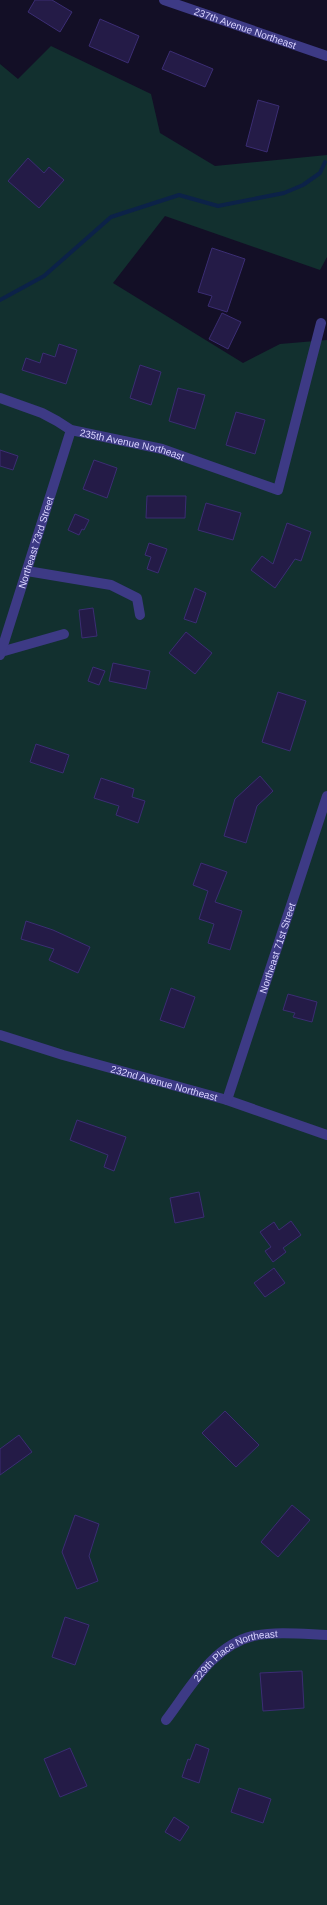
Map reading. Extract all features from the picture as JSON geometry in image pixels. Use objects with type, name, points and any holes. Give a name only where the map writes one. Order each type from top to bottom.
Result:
[{"type":"street","name":"237th Avenue Northeast","points":[[164,0],[327,56]]},
{"type":"street","name":"235th Avenue Northeast","points":[[0,398],[42,413],[57,420],[71,430],[162,449],[278,490],[321,323]]},
{"type":"street","name":"Northeast 73rd Street","points":[[0,653],[71,430]]},
{"type":"street","points":[[27,571],[111,585],[137,598],[140,615]]},
{"type":"street","points":[[0,653],[64,634]]},
{"type":"street","name":"Northeast 71st Street","points":[[227,1100],[327,796]]},
{"type":"street","name":"232nd Avenue Northeast","points":[[0,1035],[63,1055],[227,1100],[327,1134]]},
{"type":"street","name":"229th Place Northeast","points":[[166,1720],[217,1655],[232,1646],[252,1636],[286,1633],[327,1635]]},
{"type":"green space","points":[[51,46],[151,94],[160,133],[215,166],[327,155],[327,257],[320,270],[165,216],[113,283],[243,363],[280,344],[327,340],[327,1905],[0,1905],[0,64],[18,79]]},
{"type":"building","points":[[35,0],[52,0],[72,12],[60,32],[28,12]]},
{"type":"building","points":[[100,19],[139,36],[128,63],[89,46]]},
{"type":"building","points":[[170,51],[213,69],[205,87],[162,69]]},
{"type":"building","points":[[258,100],[279,106],[267,152],[246,146]]},
{"type":"building","points":[[28,158],[44,173],[49,167],[64,180],[39,208],[8,181]]},
{"type":"building","points":[[212,248],[245,259],[227,312],[208,306],[212,296],[198,292]]},
{"type":"building","points":[[222,313],[241,322],[228,349],[209,339]]},
{"type":"building","points":[[59,344],[77,350],[66,384],[22,370],[26,358],[40,363],[43,353],[55,357]]},
{"type":"building","points":[[140,365],[161,372],[151,405],[130,398]]},
{"type":"building","points":[[178,388],[205,395],[195,429],[169,421]]},
{"type":"building","points":[[236,412],[265,420],[255,454],[226,445]]},
{"type":"building","points":[[0,450],[18,456],[13,470],[0,466]]},
{"type":"building","points":[[94,460],[117,468],[107,498],[83,489]]},
{"type":"building","points":[[147,496],[186,496],[185,518],[146,518]]},
{"type":"building","points":[[206,503],[241,513],[233,540],[198,530]]},
{"type":"building","points":[[75,514],[89,520],[84,530],[82,529],[79,535],[68,530]]},
{"type":"building","points":[[287,523],[311,532],[301,561],[295,559],[275,588],[251,570],[262,556],[273,564]]},
{"type":"building","points":[[149,543],[167,549],[158,573],[147,569],[151,557],[145,555]]},
{"type":"building","points":[[195,588],[206,593],[196,623],[184,619]]},
{"type":"building","points":[[93,608],[97,636],[82,638],[79,610]]},
{"type":"building","points":[[186,632],[212,653],[195,674],[169,653]]},
{"type":"building","points":[[113,663],[150,671],[146,689],[109,681]]},
{"type":"building","points":[[93,667],[105,671],[99,685],[88,681]]},
{"type":"building","points":[[278,692],[306,701],[290,751],[262,742]]},
{"type":"building","points":[[36,744],[69,755],[63,773],[30,762]]},
{"type":"building","points":[[260,776],[273,791],[257,806],[246,843],[224,836],[235,799]]},
{"type":"building","points":[[101,778],[134,789],[132,797],[145,801],[138,823],[116,815],[119,806],[94,798]]},
{"type":"building","points":[[201,863],[227,872],[215,902],[242,911],[230,950],[208,943],[214,924],[199,919],[208,891],[193,885]]},
{"type":"building","points":[[26,921],[53,930],[90,947],[78,973],[49,960],[54,949],[21,939]]},
{"type":"building","points":[[171,988],[195,997],[184,1028],[160,1020]]},
{"type":"building","points":[[288,994],[317,1002],[312,1022],[293,1017],[295,1013],[283,1010]]},
{"type":"building","points":[[77,1120],[126,1137],[114,1171],[104,1167],[108,1155],[70,1140]]},
{"type":"building","points":[[199,1192],[204,1217],[175,1223],[170,1198]]},
{"type":"building","points":[[291,1221],[301,1235],[283,1248],[286,1252],[273,1262],[265,1251],[271,1247],[260,1232],[274,1222],[279,1230]]},
{"type":"building","points":[[274,1268],[285,1283],[265,1297],[254,1283]]},
{"type":"building","points":[[225,1411],[259,1445],[236,1467],[202,1433]]},
{"type":"building","points":[[19,1435],[32,1452],[0,1475],[0,1449]]},
{"type":"building","points":[[292,1505],[310,1520],[278,1557],[261,1542]]},
{"type":"building","points":[[75,1515],[99,1524],[89,1556],[98,1581],[77,1589],[62,1552]]},
{"type":"building","points":[[65,1617],[89,1625],[75,1665],[52,1657]]},
{"type":"building","points":[[302,1671],[304,1708],[263,1711],[260,1673]]},
{"type":"building","points":[[196,1744],[209,1749],[199,1783],[182,1777],[188,1759],[190,1760]]},
{"type":"building","points":[[70,1748],[87,1786],[60,1797],[44,1759]]},
{"type":"building","points":[[239,1788],[271,1799],[263,1823],[231,1812]]},
{"type":"building","points":[[174,1817],[189,1827],[180,1841],[165,1832]]},
{"type":"waterway","points":[[0,300],[44,276],[111,217],[179,195],[218,206],[284,193],[303,185],[320,173],[325,162]]}]
